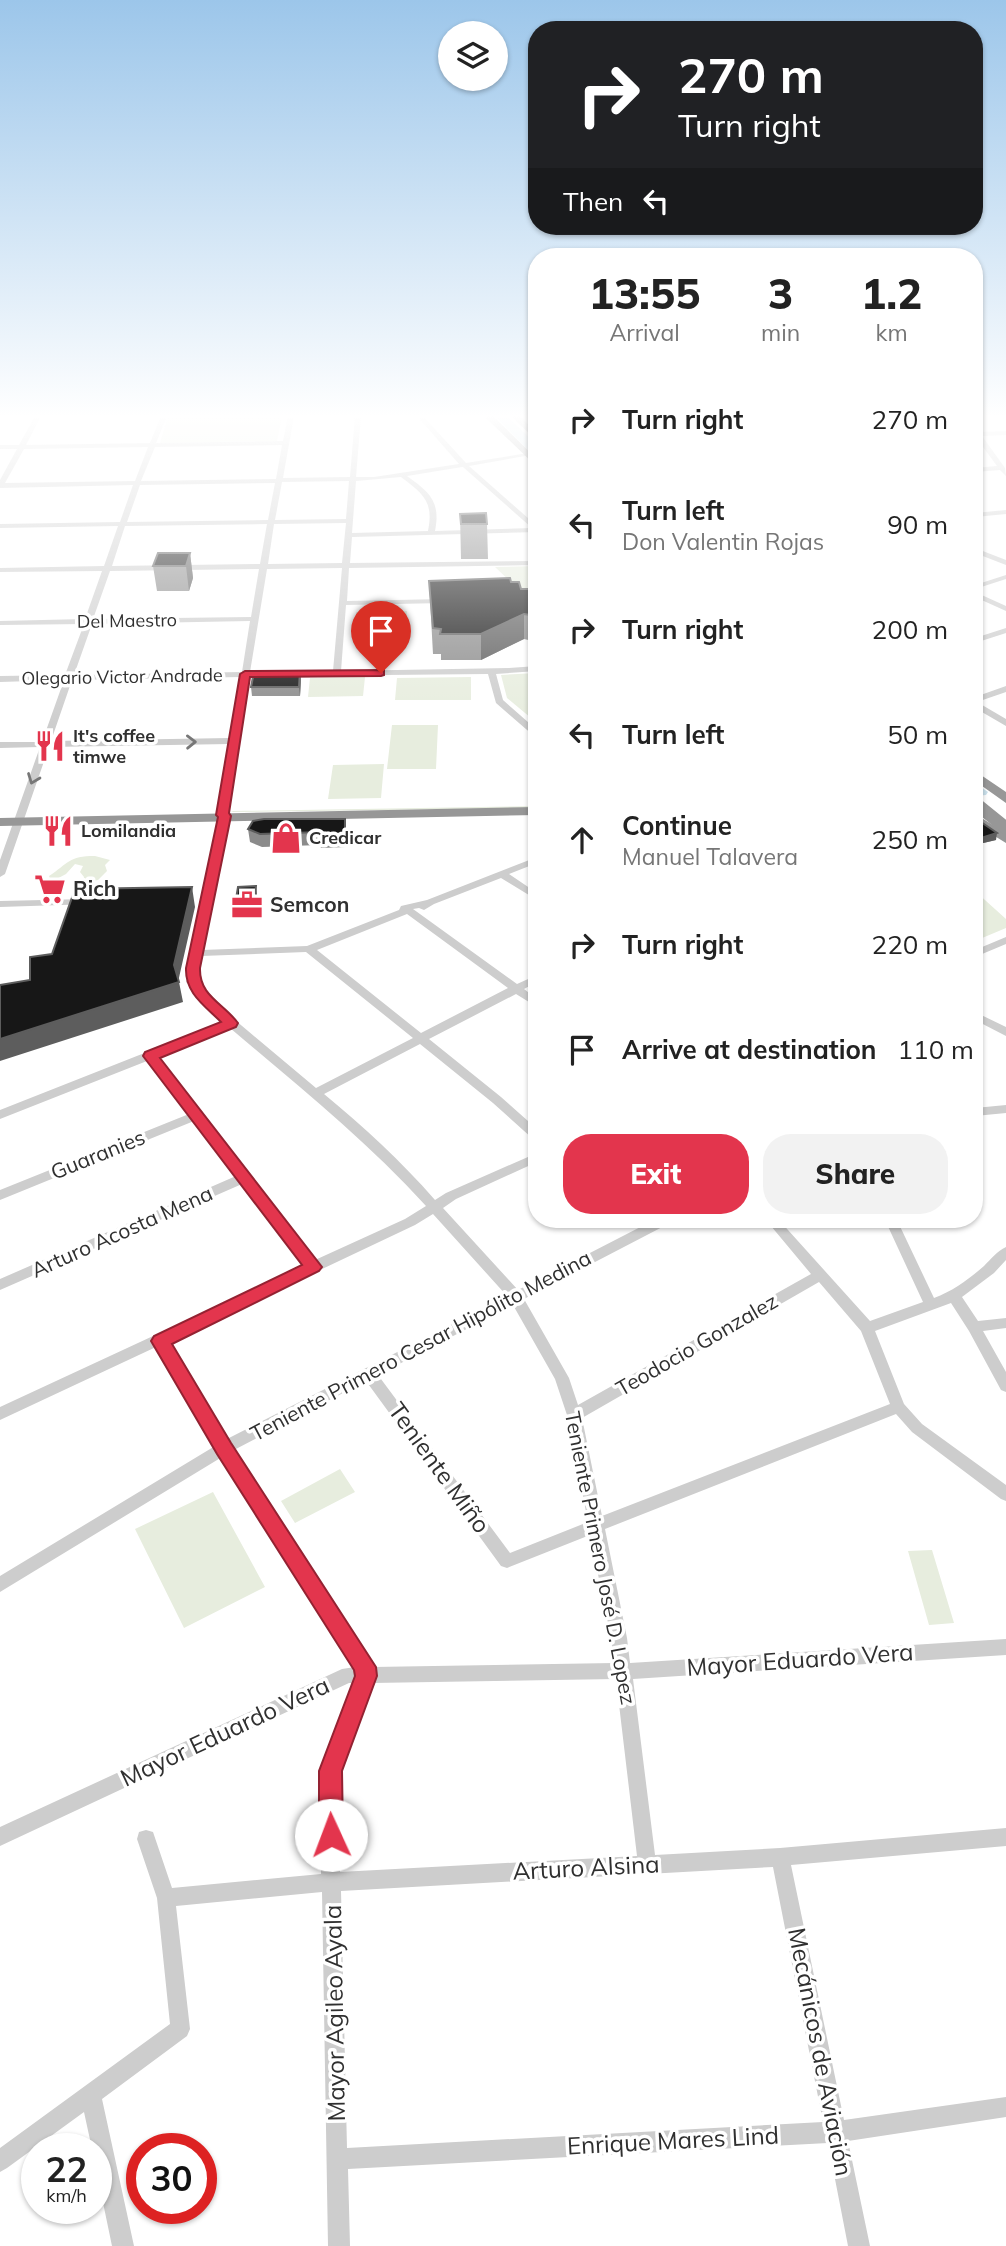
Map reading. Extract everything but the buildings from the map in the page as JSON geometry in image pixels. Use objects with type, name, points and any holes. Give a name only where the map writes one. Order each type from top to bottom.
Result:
[{"type":"highway","points":[[983,773],[1006,789]]},
{"type":"highway","points":[[983,783],[1003,802]]},
{"type":"highway","points":[[983,802],[1003,802]]},
{"type":"highway","points":[[983,806],[1003,802]]},
{"type":"highway","points":[[0,813],[19,817],[528,803]]},
{"type":"highway","points":[[983,809],[1006,828]]},
{"type":"highway","points":[[224,812],[528,811]]},
{"type":"highway","points":[[0,822],[19,817]]},
{"type":"highway","points":[[983,823],[1006,839]]},
{"type":"street","points":[[0,874],[124,521]]},
{"type":"street","points":[[0,526],[349,521],[337,674]]},
{"type":"street","points":[[431,533],[434,521]]},
{"type":"street","name":"Teniente Primero José D. Lopez","points":[[271,522],[224,812],[192,982],[231,1023],[316,1093],[392,1161],[435,1206],[449,1226],[515,1296],[562,1378],[574,1415],[625,1671],[647,1865]]},
{"type":"street","points":[[348,535],[528,530]]},
{"type":"street","points":[[983,554],[1006,563]]},
{"type":"street","points":[[0,570],[528,563]]},
{"type":"street","points":[[486,565],[494,572]]},
{"type":"street","points":[[983,584],[1006,577]]},
{"type":"street","points":[[983,598],[1006,609]]},
{"type":"street","points":[[343,603],[451,601]]},
{"type":"street","name":"Del Maestro","points":[[0,623],[255,618]]},
{"type":"street","points":[[983,638],[1006,630]]},
{"type":"street","points":[[271,674],[528,669]]},
{"type":"street","points":[[491,671],[499,701],[528,726]]},
{"type":"street","name":"Olegario Victor Andrade","points":[[0,679],[258,674]]},
{"type":"street","points":[[983,699],[1006,689]]},
{"type":"street","points":[[983,707],[1006,723]]},
{"type":"street","points":[[0,745],[236,741]]},
{"type":"street","points":[[196,953],[309,949],[528,864]]},
{"type":"street","points":[[502,874],[528,891]]},
{"type":"street","points":[[194,900],[208,900]]},
{"type":"street","points":[[0,904],[100,902]]},
{"type":"street","points":[[407,912],[528,998]]},
{"type":"street","points":[[983,950],[1006,940]]},
{"type":"street","points":[[309,949],[528,1128]]},
{"type":"street","points":[[316,1093],[528,983]]},
{"type":"street","points":[[983,1020],[1006,1032]]},
{"type":"street","points":[[0,1115],[231,1023]]},
{"type":"street","points":[[150,1056],[313,1267]]},
{"type":"street","points":[[983,1111],[1006,1109]]},
{"type":"street","name":"Guaranies","points":[[0,1195],[196,1116]]},
{"type":"street","points":[[2,1408],[160,1341],[410,1222],[451,1196],[528,1161]]},
{"type":"street","name":"Arturo Acosta Mena","points":[[0,1285],[244,1178]]},
{"type":"street","name":"Teniente Primero Cesar Hipólito Medina","points":[[0,1585],[224,1448],[370,1375],[515,1296],[649,1228]]},
{"type":"street","points":[[779,1228],[867,1328],[898,1407],[917,1428],[1006,1494]]},
{"type":"street","points":[[895,1228],[931,1305]]},
{"type":"street","points":[[867,1328],[954,1296],[1006,1252]]},
{"type":"street","name":"Teodocio Gonzalez","points":[[574,1415],[820,1275]]},
{"type":"street","points":[[954,1296],[1006,1386]]},
{"type":"street","points":[[974,1327],[1006,1322]]},
{"type":"street","points":[[160,1341],[224,1448],[365,1667],[366,1676]]},
{"type":"street","name":"Teniente Miño","points":[[370,1375],[507,1561],[598,1527]]},
{"type":"street","points":[[598,1527],[898,1407]]},
{"type":"street","name":"Mayor Eduardo Vera","points":[[0,1837],[348,1675],[625,1671],[1006,1647]]},
{"type":"street","name":"Mayor Agileo Ayala","points":[[339,2246],[331,1771],[366,1676]]},
{"type":"street","name":"Arturo Alsina","points":[[166,1898],[332,1882],[780,1857],[1006,1838]]},
{"type":"street","points":[[0,2161],[180,2029],[166,1898],[146,1839]]},
{"type":"street","name":"Mecánicos de Aviación","points":[[780,1857],[859,2246]]},
{"type":"street","points":[[91,2094],[123,2246]]},
{"type":"street","name":"Enrique Mares Lind","points":[[338,2159],[836,2132],[1006,2108]]},
{"type":"green space","points":[[528,566],[528,598],[495,567]]},
{"type":"green space","points":[[407,611],[407,622],[356,623],[356,612]]},
{"type":"green space","points":[[528,674],[528,716],[507,698],[501,675]]},
{"type":"green space","points":[[365,677],[363,696],[308,697],[310,678]]},
{"type":"green space","points":[[471,677],[471,700],[395,700],[397,678]]},
{"type":"green space","points":[[392,725],[438,725],[436,769],[387,769]]},
{"type":"green space","points":[[384,764],[381,798],[328,799],[333,765]]},
{"type":"green space","points":[[528,806],[231,812],[233,811]]},
{"type":"green space","points":[[95,856],[110,860],[105,865],[107,871],[98,880],[83,883],[84,877],[80,872],[83,866],[75,864],[66,874],[51,882],[49,876],[69,861]]},
{"type":"green space","points":[[983,898],[1006,919],[1006,928],[983,938]]},
{"type":"green space","points":[[340,1469],[355,1492],[295,1523],[281,1501]]},
{"type":"green space","points":[[213,1492],[265,1587],[184,1628],[135,1529]]},
{"type":"green space","points":[[932,1550],[954,1623],[929,1625],[908,1551]]},
{"type":"place","name":"It's coffee timwe","points":[[50,746]]},
{"type":"place","name":"Lomilandia","points":[[58,831]]},
{"type":"place","name":"Credicar","points":[[286,838]]},
{"type":"place","name":"Rich","points":[[50,889]]},
{"type":"place","name":"Semcon","points":[[247,905]]},
{"type":"route","points":[[331,1835],[331,1771],[366,1676],[365,1667],[224,1448],[160,1341],[313,1267],[150,1056],[231,1023],[192,982],[225,816],[222,815],[245,674],[381,673]]}]
